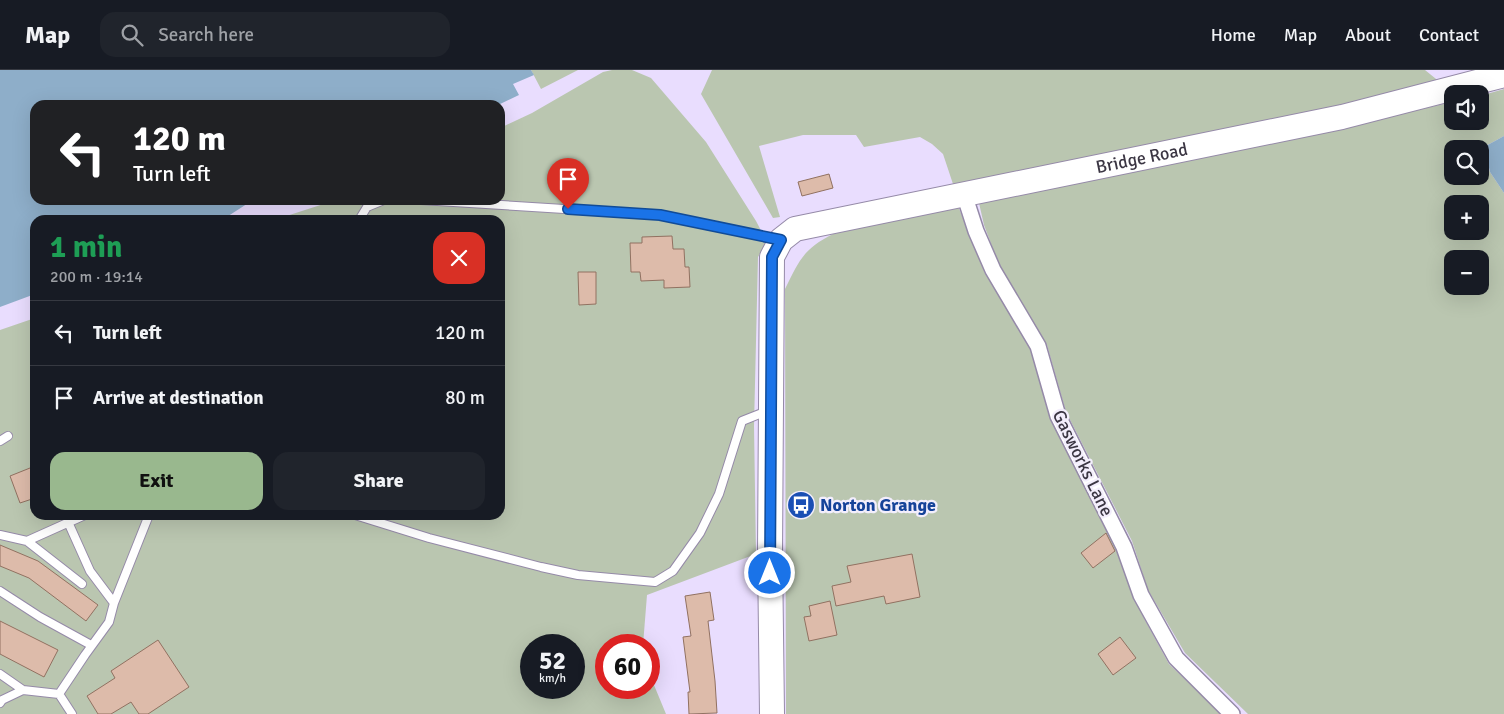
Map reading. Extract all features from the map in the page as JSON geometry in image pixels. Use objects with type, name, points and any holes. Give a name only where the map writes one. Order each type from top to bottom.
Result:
[{"type":"main road","name":"Bridge Road","points":[[781,240],[795,229],[1342,117],[1504,74]]},
{"type":"main road","points":[[772,714],[770,554],[772,257],[781,240]]},
{"type":"street","name":"Gasworks Lane","points":[[964,194],[976,231],[993,270],[1038,346],[1058,416],[1124,547],[1141,595],[1176,658],[1232,714]]},
{"type":"lane","points":[[362,215],[367,207],[372,205]]},
{"type":"lane","points":[[501,205],[660,215],[781,240]]},
{"type":"lane","points":[[371,520],[429,538],[550,569],[578,575],[655,582],[673,571],[700,533],[719,494],[742,421],[771,410]]},
{"type":"lane","points":[[0,441],[8,436]]},
{"type":"lane","points":[[27,541],[73,520]]},
{"type":"lane","points":[[59,694],[109,622],[114,603],[146,520]]},
{"type":"lane","points":[[68,522],[90,571],[114,603]]},
{"type":"lane","points":[[0,527],[1,535],[27,541],[82,584]]},
{"type":"lane","points":[[0,591],[40,617],[92,646]]},
{"type":"lane","points":[[0,674],[23,690],[59,694]]},
{"type":"lane","points":[[0,703],[2,700],[23,690]]},
{"type":"lane","points":[[59,694],[72,714]]},
{"type":"green space","points":[[531,70],[578,70],[541,89]]},
{"type":"green space","points":[[632,70],[651,78],[706,142],[756,221],[767,242],[758,257],[754,426],[756,554],[647,595],[644,634],[595,634],[595,699],[660,699],[666,714],[0,714],[0,330],[30,320],[30,520],[505,520],[505,215],[290,215],[320,205],[505,205],[505,126],[532,113],[603,72]]},
{"type":"green space","points":[[712,70],[1425,70],[1441,83],[1340,107],[953,184],[943,154],[932,144],[920,137],[864,147],[856,135],[803,135],[759,146],[780,217],[773,218],[701,94]]},
{"type":"green space","points":[[1504,89],[1504,136],[1489,144],[1489,140],[1444,140],[1444,185],[1489,185],[1489,168],[1504,193],[1504,714],[1248,714],[1185,653],[1148,590],[1132,541],[1066,412],[1047,345],[999,265],[984,225],[979,203],[1349,126],[1444,104],[1444,130],[1489,130],[1489,93]]},
{"type":"green space","points":[[958,206],[985,273],[1032,350],[1119,548],[1134,598],[1146,622],[1169,664],[1222,714],[786,714],[785,289],[794,271],[808,251],[833,234]]},
{"type":"water","points":[[0,70],[531,70],[534,75],[513,84],[519,95],[505,102],[505,100],[30,100],[30,205],[245,205],[230,215],[30,215],[30,296],[0,307]]},
{"type":"water","points":[[1504,136],[1504,193],[1490,172],[1489,144]]},
{"type":"building","points":[[829,174],[833,188],[802,196],[798,182]]},
{"type":"building","points":[[672,236],[673,249],[684,249],[685,267],[689,267],[690,287],[664,288],[664,280],[641,281],[640,272],[631,272],[630,243],[642,243],[642,237]]},
{"type":"building","points":[[578,272],[596,272],[596,304],[579,305]]},
{"type":"building","points":[[30,468],[30,500],[20,503],[10,476]]},
{"type":"building","points":[[1106,533],[1115,551],[1093,568],[1081,553]]},
{"type":"building","points":[[0,545],[38,561],[98,605],[86,621],[29,578],[0,566]]},
{"type":"building","points":[[912,554],[920,597],[886,604],[884,596],[836,606],[832,586],[851,582],[847,566]]},
{"type":"building","points":[[710,592],[714,620],[708,621],[717,713],[689,714],[688,692],[690,692],[683,637],[691,636],[685,596]]},
{"type":"building","points":[[830,601],[837,635],[809,641],[804,617],[811,616],[809,606]]},
{"type":"building","points":[[0,621],[58,650],[44,677],[0,654]]},
{"type":"building","points":[[1120,637],[1136,658],[1113,675],[1098,654]]},
{"type":"building","points":[[158,640],[189,687],[148,714],[139,714],[131,702],[111,714],[98,714],[87,696],[115,678],[111,671]]},
{"type":"place","name":"Norton Grange","points":[[801,505]]},
{"type":"route","points":[[568,209],[660,215],[781,240],[772,257],[770,573]]}]
